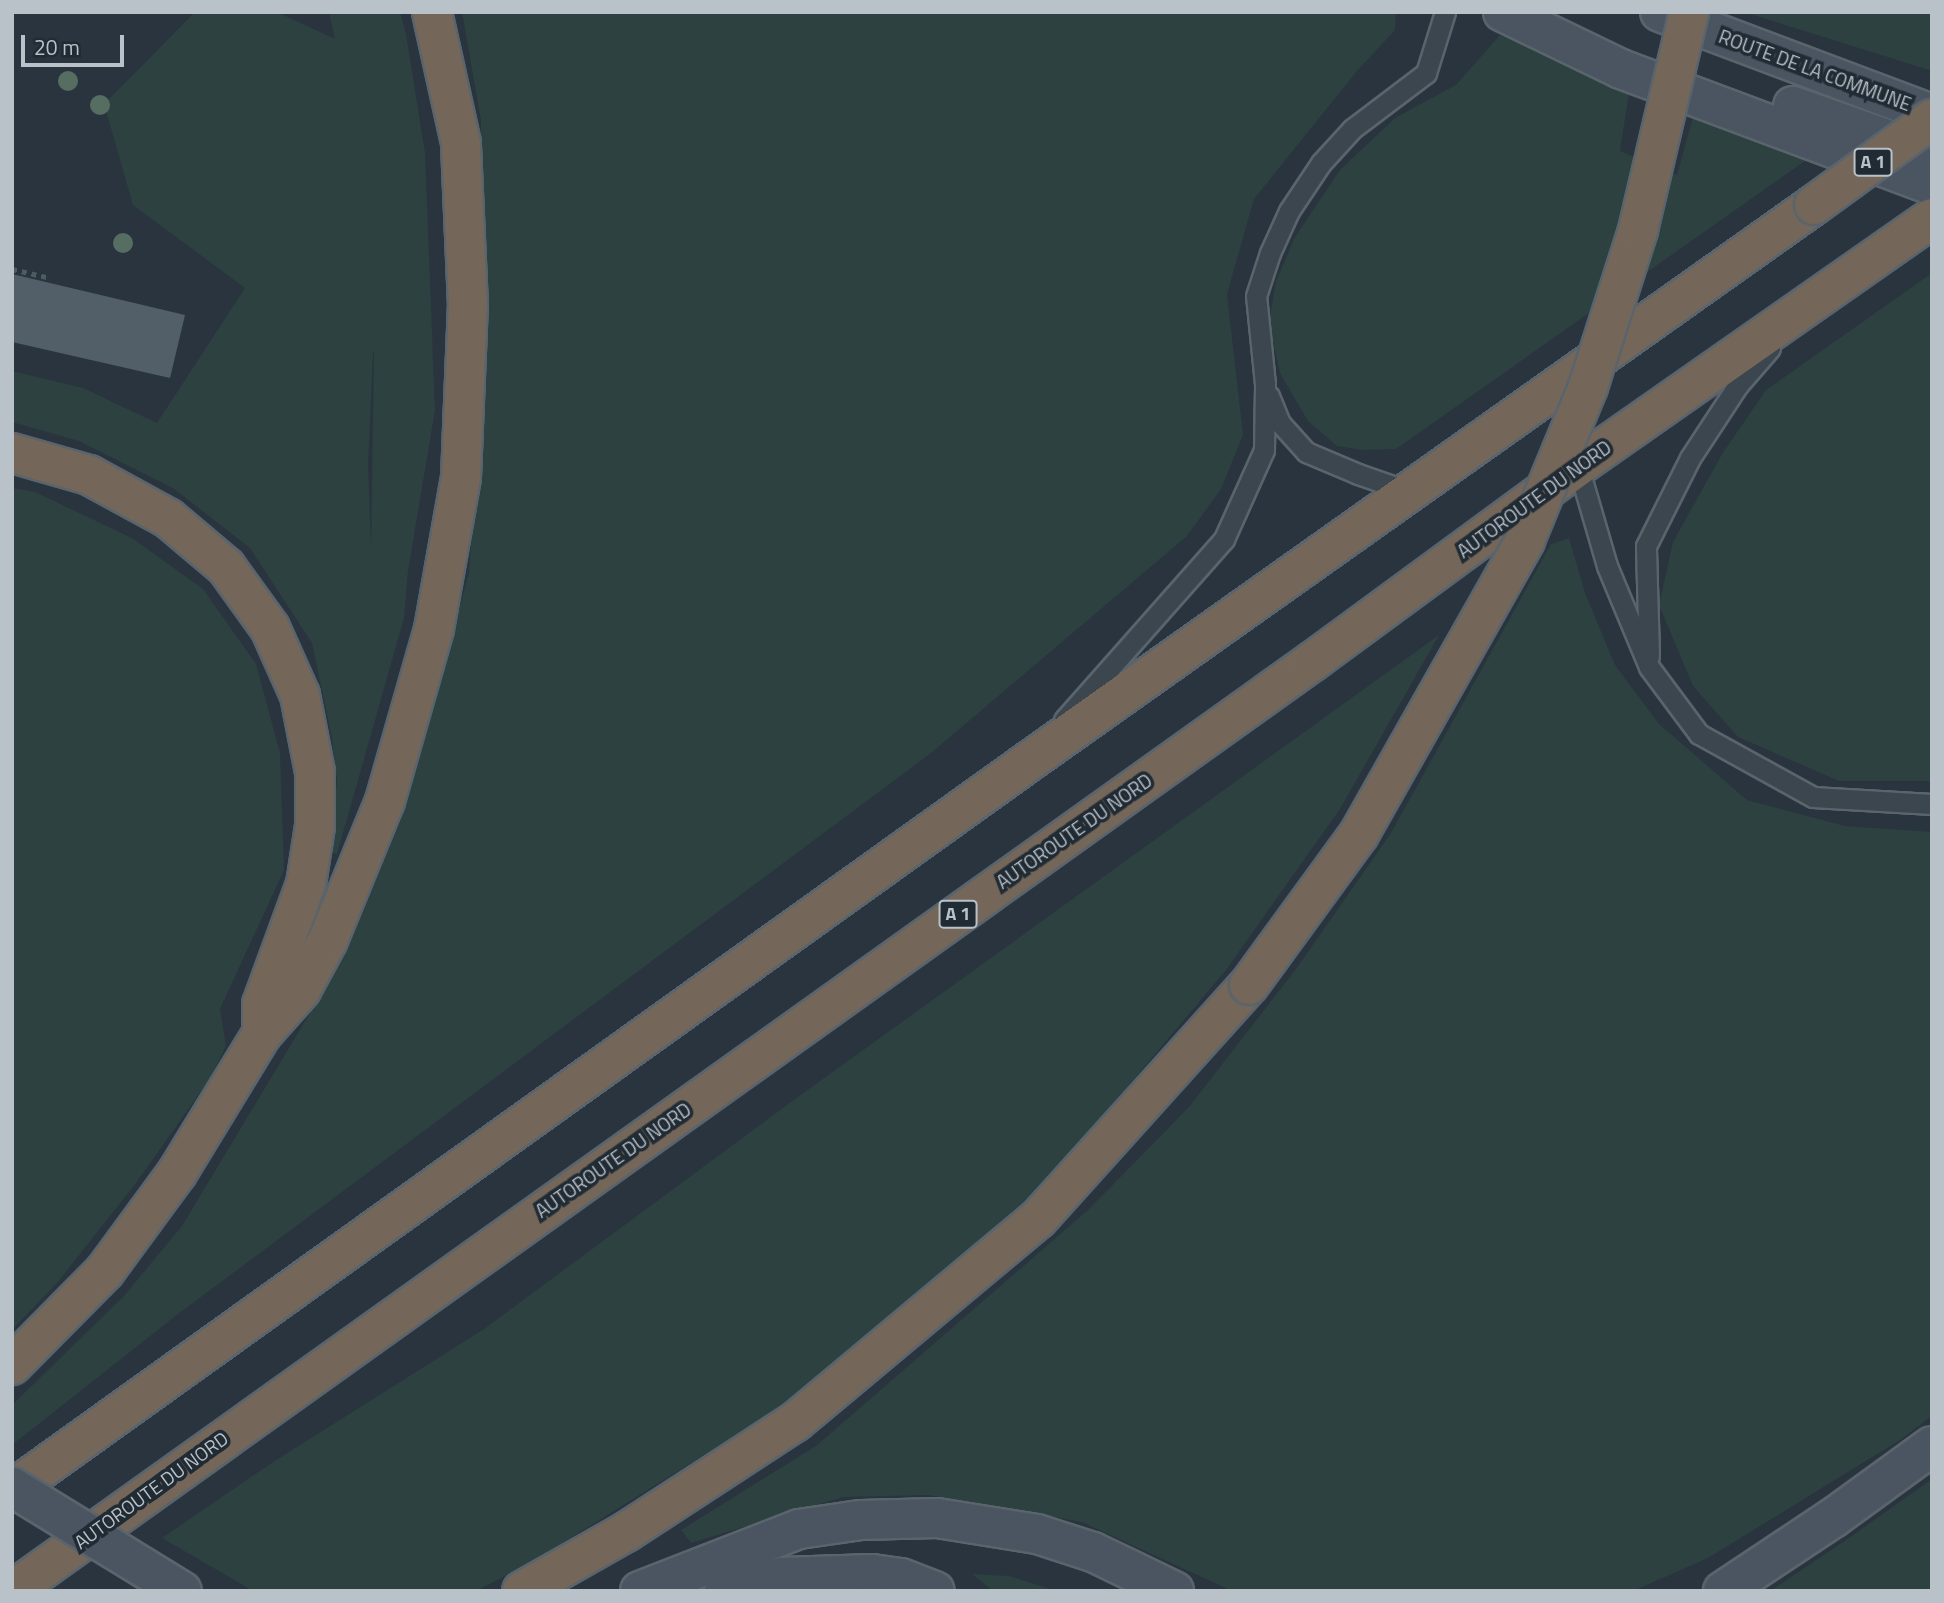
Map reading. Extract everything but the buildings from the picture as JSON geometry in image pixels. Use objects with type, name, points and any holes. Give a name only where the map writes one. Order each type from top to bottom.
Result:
[{"type":"highway","points":[[12,1365],[105,1271],[177,1173],[262,1034],[301,990],[328,940],[385,801],[434,629],[459,490],[468,306],[461,143],[432,12]]},
{"type":"highway","points":[[522,1591],[626,1532],[806,1413],[1038,1219],[1248,985],[1359,834],[1525,540],[1588,387],[1638,230],[1689,12]]},
{"type":"highway","name":"A 1","points":[[12,1488],[1932,119]]},
{"type":"highway","name":"AUTOROUTE DU NORD","points":[[12,1591],[1313,661],[1578,467],[1918,228]]},
{"type":"highway","points":[[12,453],[89,475],[168,518],[226,567],[270,628],[300,695],[315,772],[316,826],[306,884],[262,1004],[262,1034]]},
{"type":"main road","points":[[1503,12],[1621,69],[1932,185]]},
{"type":"main road","points":[[1515,12],[1622,46],[1932,155]]},
{"type":"main road","name":"ROUTE DE LA COMMUNE","points":[[1660,12],[1932,114]]},
{"type":"main road","points":[[1723,1591],[1833,1518],[1932,1446]]},
{"type":"main road","points":[[12,1488],[182,1591]]},
{"type":"main road","points":[[12,1511],[140,1591]]},
{"type":"main road","points":[[640,1591],[799,1529],[860,1520],[937,1518],[1037,1534],[1093,1552],[1174,1591]]},
{"type":"main road","points":[[1694,1591],[1833,1518]]},
{"type":"main road","points":[[724,1591],[782,1577],[872,1574],[901,1578],[934,1591]]},
{"type":"lane","points":[[1021,767],[1224,540],[1264,450],[1265,384],[1256,296],[1270,253],[1289,211],[1321,163],[1352,129],[1426,73],[1445,12]]},
{"type":"lane","points":[[1649,667],[1646,546],[1690,458],[1738,385],[1801,312]]},
{"type":"lane","points":[[1265,384],[1280,423],[1306,452],[1357,474],[1411,492]]},
{"type":"lane","points":[[1578,467],[1608,566],[1649,667],[1699,734],[1813,797],[1932,804]]},
{"type":"path","points":[[12,269],[47,277]]},
{"type":"green space","points":[[195,12],[277,12],[335,39],[329,12],[400,12],[425,153],[435,410],[408,571],[404,618],[337,854],[329,852],[337,781],[332,738],[312,643],[250,548],[173,488],[79,441],[12,422],[12,371],[83,388],[157,423],[245,288],[133,205],[104,104]],"holes":[[[374,352],[371,547],[368,465]]]},
{"type":"green space","points":[[462,12],[1396,12],[1395,30],[1357,71],[1254,199],[1227,294],[1243,435],[1221,489],[1187,536],[931,753],[178,1314],[12,1445],[12,1405],[123,1297],[182,1226],[346,953],[401,820],[469,573],[480,420],[481,120]]},
{"type":"green space","points":[[1744,12],[1932,12],[1932,69],[1929,70]]},
{"type":"green space","points":[[1500,35],[1630,86],[1620,151],[1677,175],[1694,113],[1812,156],[1396,449],[1363,450],[1337,446],[1308,421],[1280,373],[1269,323],[1276,281],[1295,237],[1340,170],[1395,118],[1456,85]]},
{"type":"green space","points":[[1932,273],[1932,781],[1839,781],[1738,737],[1693,686],[1659,605],[1673,542],[1722,454],[1766,390]]},
{"type":"green space","points":[[12,488],[35,492],[132,538],[203,589],[256,664],[280,753],[284,870],[220,1009],[226,1046],[209,1080],[136,1183],[57,1283],[12,1330]]},
{"type":"green space","points":[[1569,538],[1585,593],[1615,665],[1659,724],[1747,800],[1845,826],[1932,832],[1932,1416],[1900,1440],[1708,1558],[1633,1591],[1232,1591],[1082,1522],[928,1495],[843,1497],[691,1543],[681,1530],[816,1446],[1088,1210],[1189,1107],[1296,969],[1391,833],[1551,544]]},
{"type":"green space","points":[[1439,635],[1340,809],[1226,970],[1012,1224],[894,1320],[768,1415],[532,1562],[476,1591],[253,1591],[162,1538],[270,1464],[484,1329],[791,1102]]},
{"type":"green space","points":[[1932,1479],[1932,1591],[1770,1591],[1846,1540]]},
{"type":"green space","points":[[972,1574],[1009,1576],[1057,1591],[993,1591]]}]
